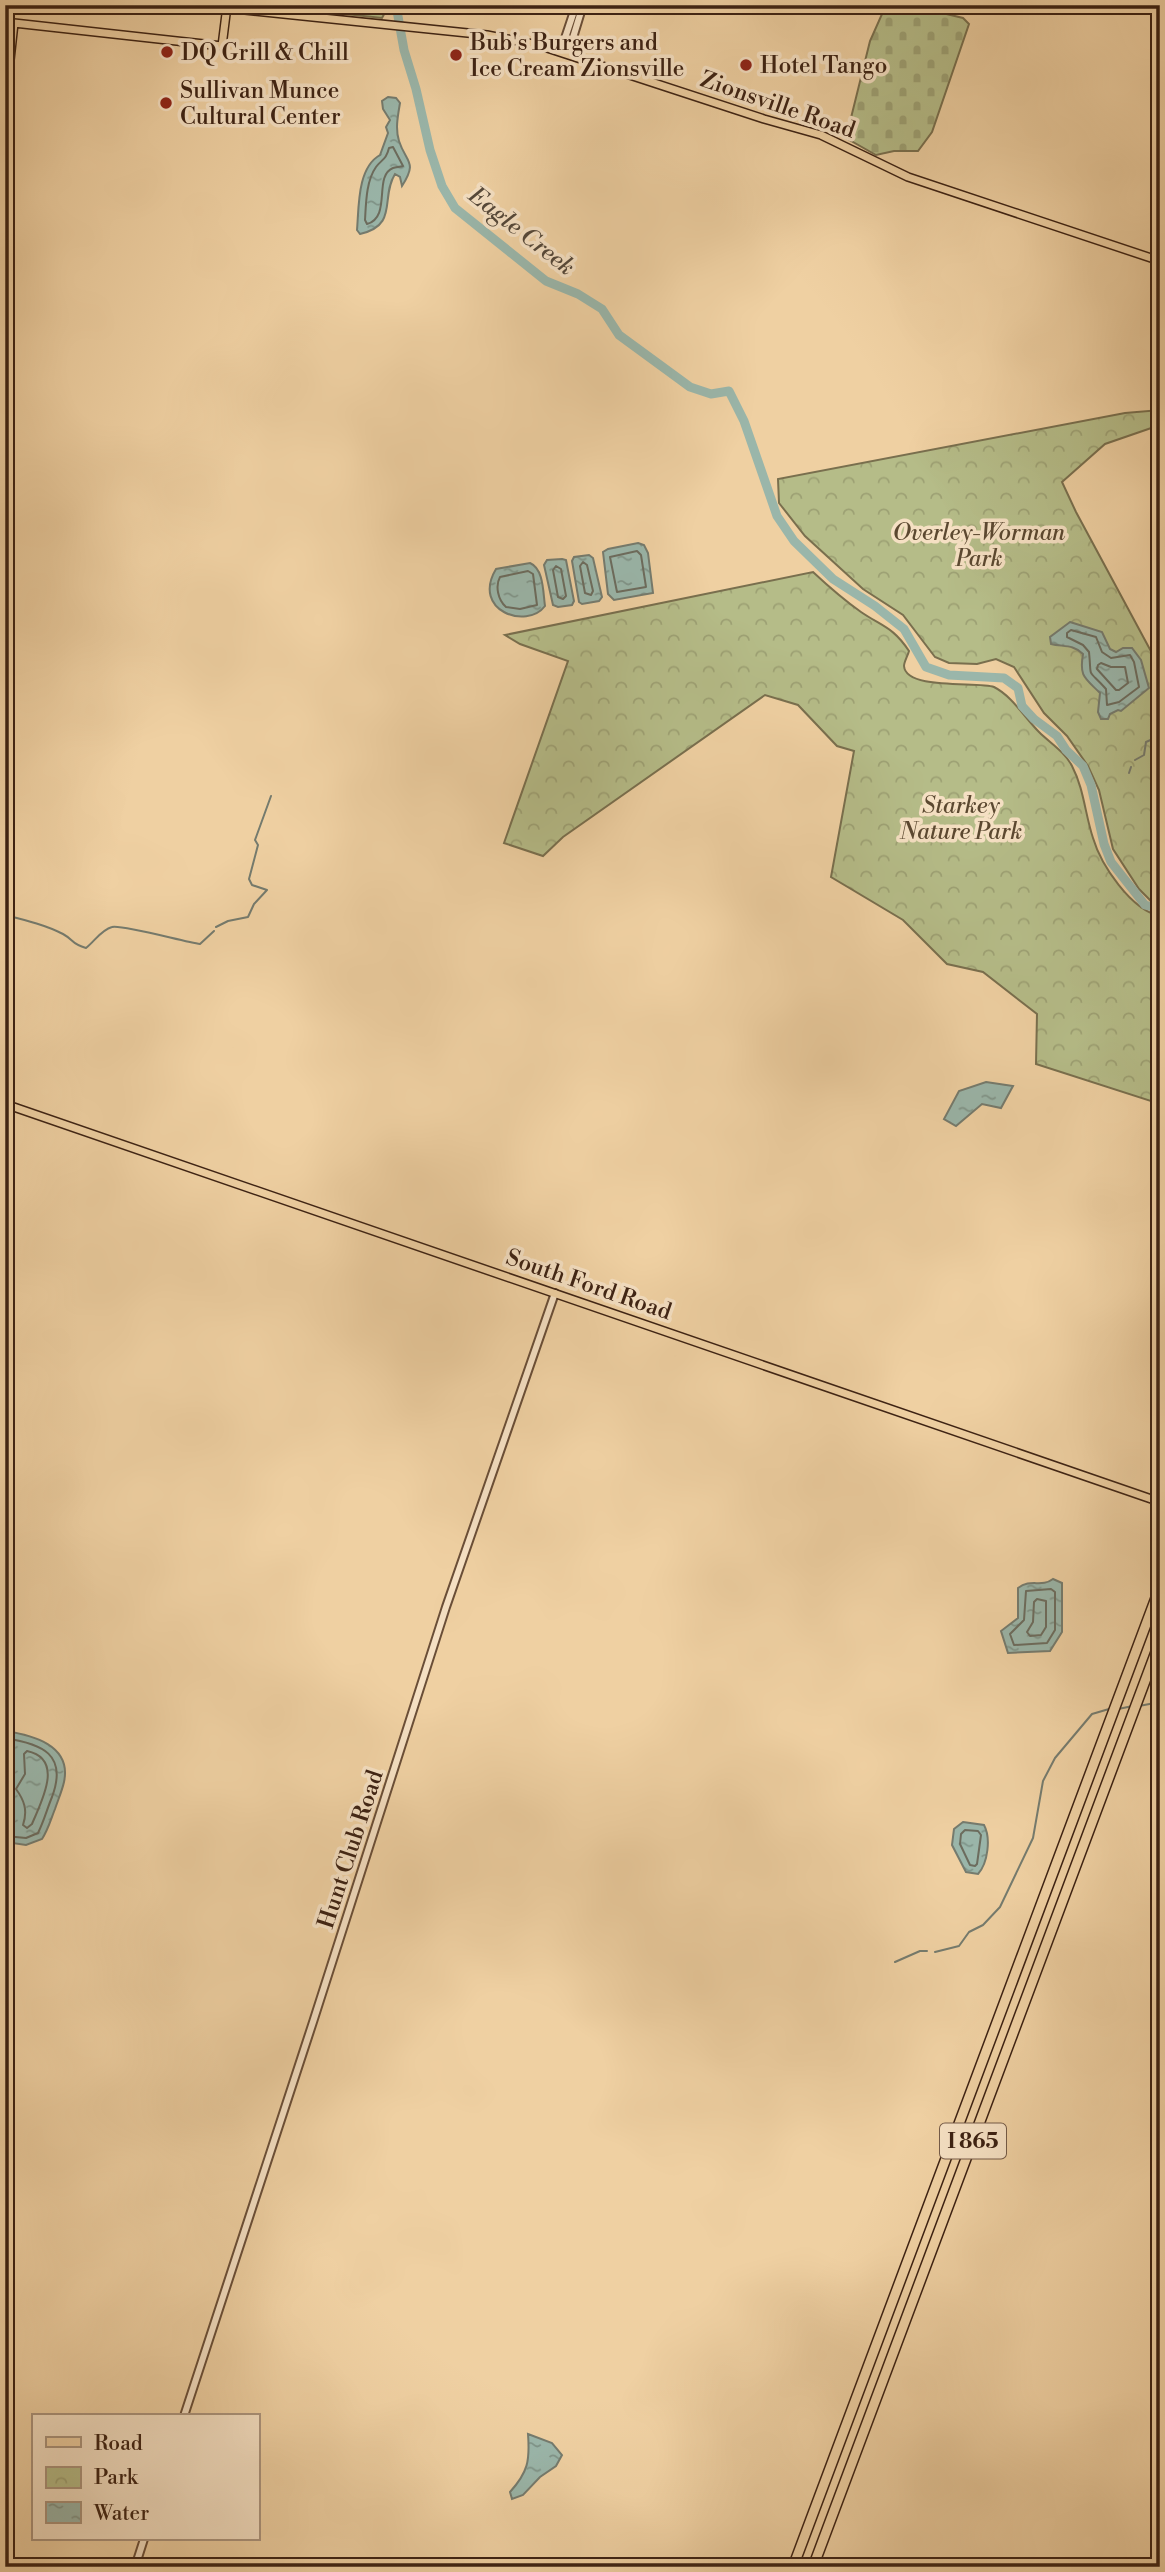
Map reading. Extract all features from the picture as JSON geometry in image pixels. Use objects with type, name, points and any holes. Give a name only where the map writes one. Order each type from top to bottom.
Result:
[{"type":"highway","name":"I 865","points":[[793,2567],[1160,1587]]},
{"type":"highway","name":"I 865","points":[[813,2567],[1160,1641]]},
{"type":"main road","name":"Zionsville Road","points":[[227,6],[512,38],[564,49],[764,119],[821,135],[908,177],[1160,261]]},
{"type":"main road","points":[[5,106],[14,23],[222,46],[227,6]]},
{"type":"main road","name":"South Ford Road","points":[[5,1104],[1160,1502]]},
{"type":"street","points":[[564,49],[576,5]]},
{"type":"street","points":[[564,49],[572,41],[583,5]]},
{"type":"street","points":[[5,22],[14,23]]},
{"type":"street","name":"Hunt Club Road","points":[[185,2414],[446,1607],[555,1293]]},
{"type":"street","points":[[135,2567],[144,2540]]},
{"type":"green space","points":[[338,5],[404,5],[393,13],[387,9],[382,18],[335,13]]},
{"type":"green space","points":[[886,5],[909,5],[963,18],[969,24],[932,132],[918,151],[894,151],[876,155],[846,138],[870,41]]},
{"type":"green space","name":"Overley-Worman Park","points":[[1160,410],[1160,425],[1105,444],[1062,482],[1160,668],[1160,903],[1151,901],[1139,889],[1113,849],[1099,790],[1088,766],[1067,736],[1044,713],[1014,667],[996,659],[977,664],[949,663],[935,657],[903,615],[863,589],[805,536],[779,503],[778,479],[1125,413]]},
{"type":"green space","name":"Starkey Nature Park","points":[[813,572],[848,603],[898,637],[909,651],[904,666],[908,674],[929,682],[994,687],[1069,761],[1079,784],[1097,849],[1110,873],[1138,905],[1160,916],[1160,1104],[1036,1064],[1037,1014],[983,972],[947,964],[903,920],[831,877],[854,751],[837,746],[798,705],[765,695],[563,837],[543,856],[504,843],[568,661],[520,644],[505,635]]},
{"type":"water","points":[[388,97],[396,98],[400,103],[398,136],[409,162],[409,172],[402,186],[400,177],[395,174],[380,224],[360,234],[357,230],[363,178],[372,161],[380,155],[388,133],[386,127],[390,120],[383,109],[382,101]]},
{"type":"water","points":[[638,543],[644,545],[648,553],[653,593],[614,600],[608,594],[603,552]]},
{"type":"water","points":[[589,555],[593,558],[602,597],[599,601],[582,604],[579,602],[572,561],[574,557]]},
{"type":"water","points":[[547,560],[566,560],[574,601],[572,605],[558,607],[553,605],[544,565]]},
{"type":"water","points":[[530,563],[538,570],[545,606],[537,613],[526,616],[504,612],[491,596],[490,584],[496,569]]},
{"type":"water","points":[[1070,622],[1102,632],[1110,649],[1116,652],[1123,648],[1132,648],[1141,660],[1149,688],[1121,711],[1110,714],[1108,719],[1101,719],[1098,712],[1100,693],[1083,672],[1083,654],[1072,647],[1051,644],[1050,637]]},
{"type":"water","points":[[986,1082],[1013,1086],[1001,1108],[982,1104],[956,1126],[944,1119],[959,1091]]},
{"type":"water","points":[[1053,1579],[1062,1583],[1062,1632],[1050,1651],[1008,1653],[1001,1631],[1018,1618],[1018,1588]]},
{"type":"water","points":[[5,1731],[27,1735],[48,1744],[62,1759],[65,1769],[62,1789],[46,1832],[42,1839],[26,1845],[5,1842],[5,1822],[10,1815],[9,1806],[5,1802],[5,1778],[10,1763],[5,1750]]},
{"type":"water","points":[[963,1822],[984,1825],[986,1830],[986,1857],[978,1874],[966,1872],[952,1845],[954,1829]]},
{"type":"water","points":[[528,2434],[552,2443],[562,2455],[556,2466],[540,2477],[523,2495],[512,2499],[510,2492],[526,2466],[529,2452]]},
{"type":"waterway","name":"Eagle Creek","points":[[396,5],[404,50],[430,150],[442,186],[455,208],[546,281],[578,294],[602,309],[619,335],[690,387],[711,394],[729,391],[744,421],[777,516],[794,541],[833,579],[875,606],[904,629],[926,667],[949,675],[1004,678],[1018,688],[1022,706],[1057,736],[1066,750],[1083,766],[1091,785],[1104,844],[1111,862],[1145,905],[1160,909]]},
{"type":"waterway","points":[[1135,760],[1144,755],[1146,742],[1155,738],[1160,729]]},
{"type":"waterway","points":[[1129,773],[1131,767]]},
{"type":"waterway","points":[[216,927],[228,921],[248,917],[254,904],[267,890],[252,885],[249,879],[258,845],[255,840],[271,796]]},
{"type":"waterway","points":[[5,915],[50,928],[86,948],[101,933],[112,927],[200,944],[214,931]]},
{"type":"waterway","points":[[1139,1706],[1160,1702]]},
{"type":"waterway","points":[[1118,1709],[1133,1706]]},
{"type":"waterway","points":[[935,1952],[959,1946],[969,1932],[983,1925],[1000,1907],[1033,1838],[1043,1781],[1055,1758],[1092,1714],[1109,1709]]},
{"type":"waterway","points":[[895,1962],[920,1951],[927,1951]]},
{"type":"place","name":"DQ Grill & Chill","points":[[167,52]]},
{"type":"place","name":"Bub's Burgers and Ice Cream Zionsville","points":[[456,55]]},
{"type":"place","name":"Hotel Tango","points":[[746,65]]},
{"type":"place","name":"Sullivan Munce Cultural Center","points":[[166,103]]}]
